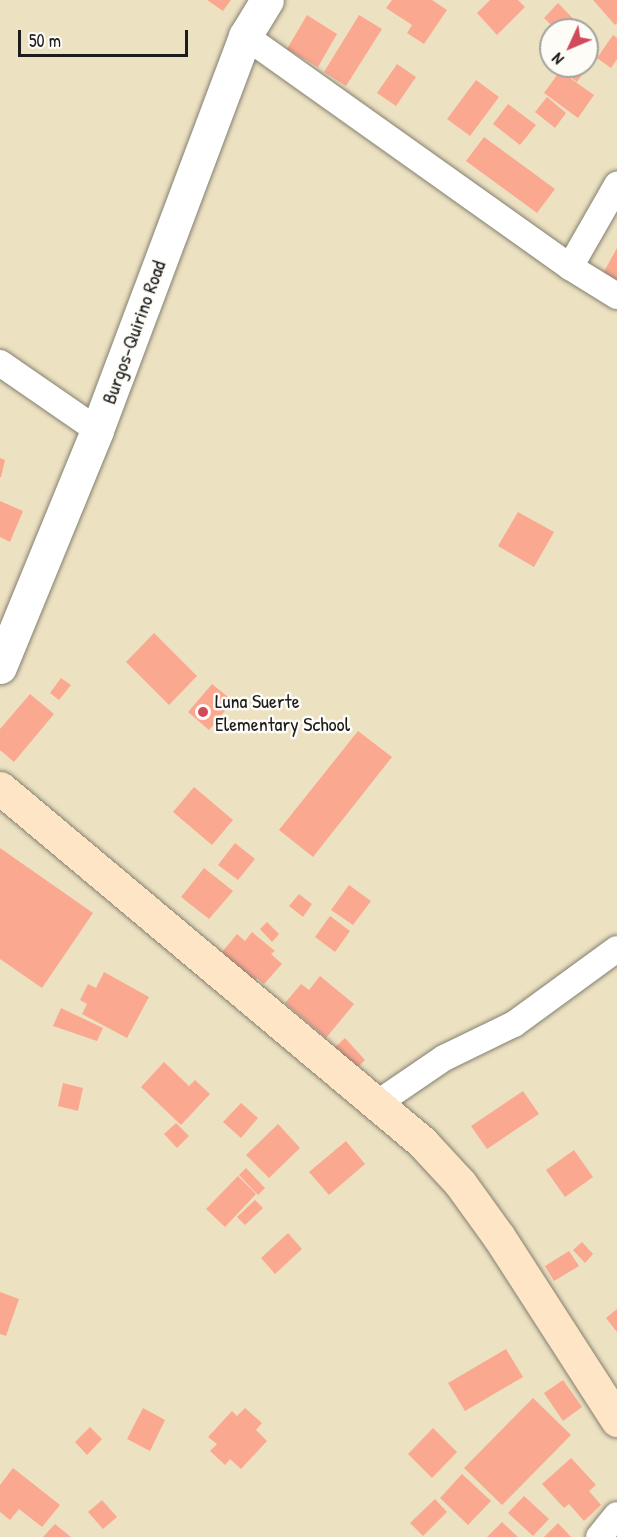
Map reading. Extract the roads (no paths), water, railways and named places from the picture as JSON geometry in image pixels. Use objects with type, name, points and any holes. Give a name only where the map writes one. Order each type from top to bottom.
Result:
[{"type":"main road","points":[[0,788],[375,1105],[422,1142],[460,1183],[617,1420]]},
{"type":"street","name":"Burgos-Quirino Road","points":[[0,667],[97,430],[245,36],[267,0]]},
{"type":"street","points":[[245,36],[570,267],[617,296]]},
{"type":"street","points":[[570,267],[617,184]]},
{"type":"street","points":[[0,363],[97,430]]},
{"type":"street","points":[[375,1105],[444,1058],[514,1024],[617,948]]},
{"type":"street","points":[[599,1537],[617,1515]]},
{"type":"place","name":"Luna Suerte Elementary School","points":[[203,712]]}]
